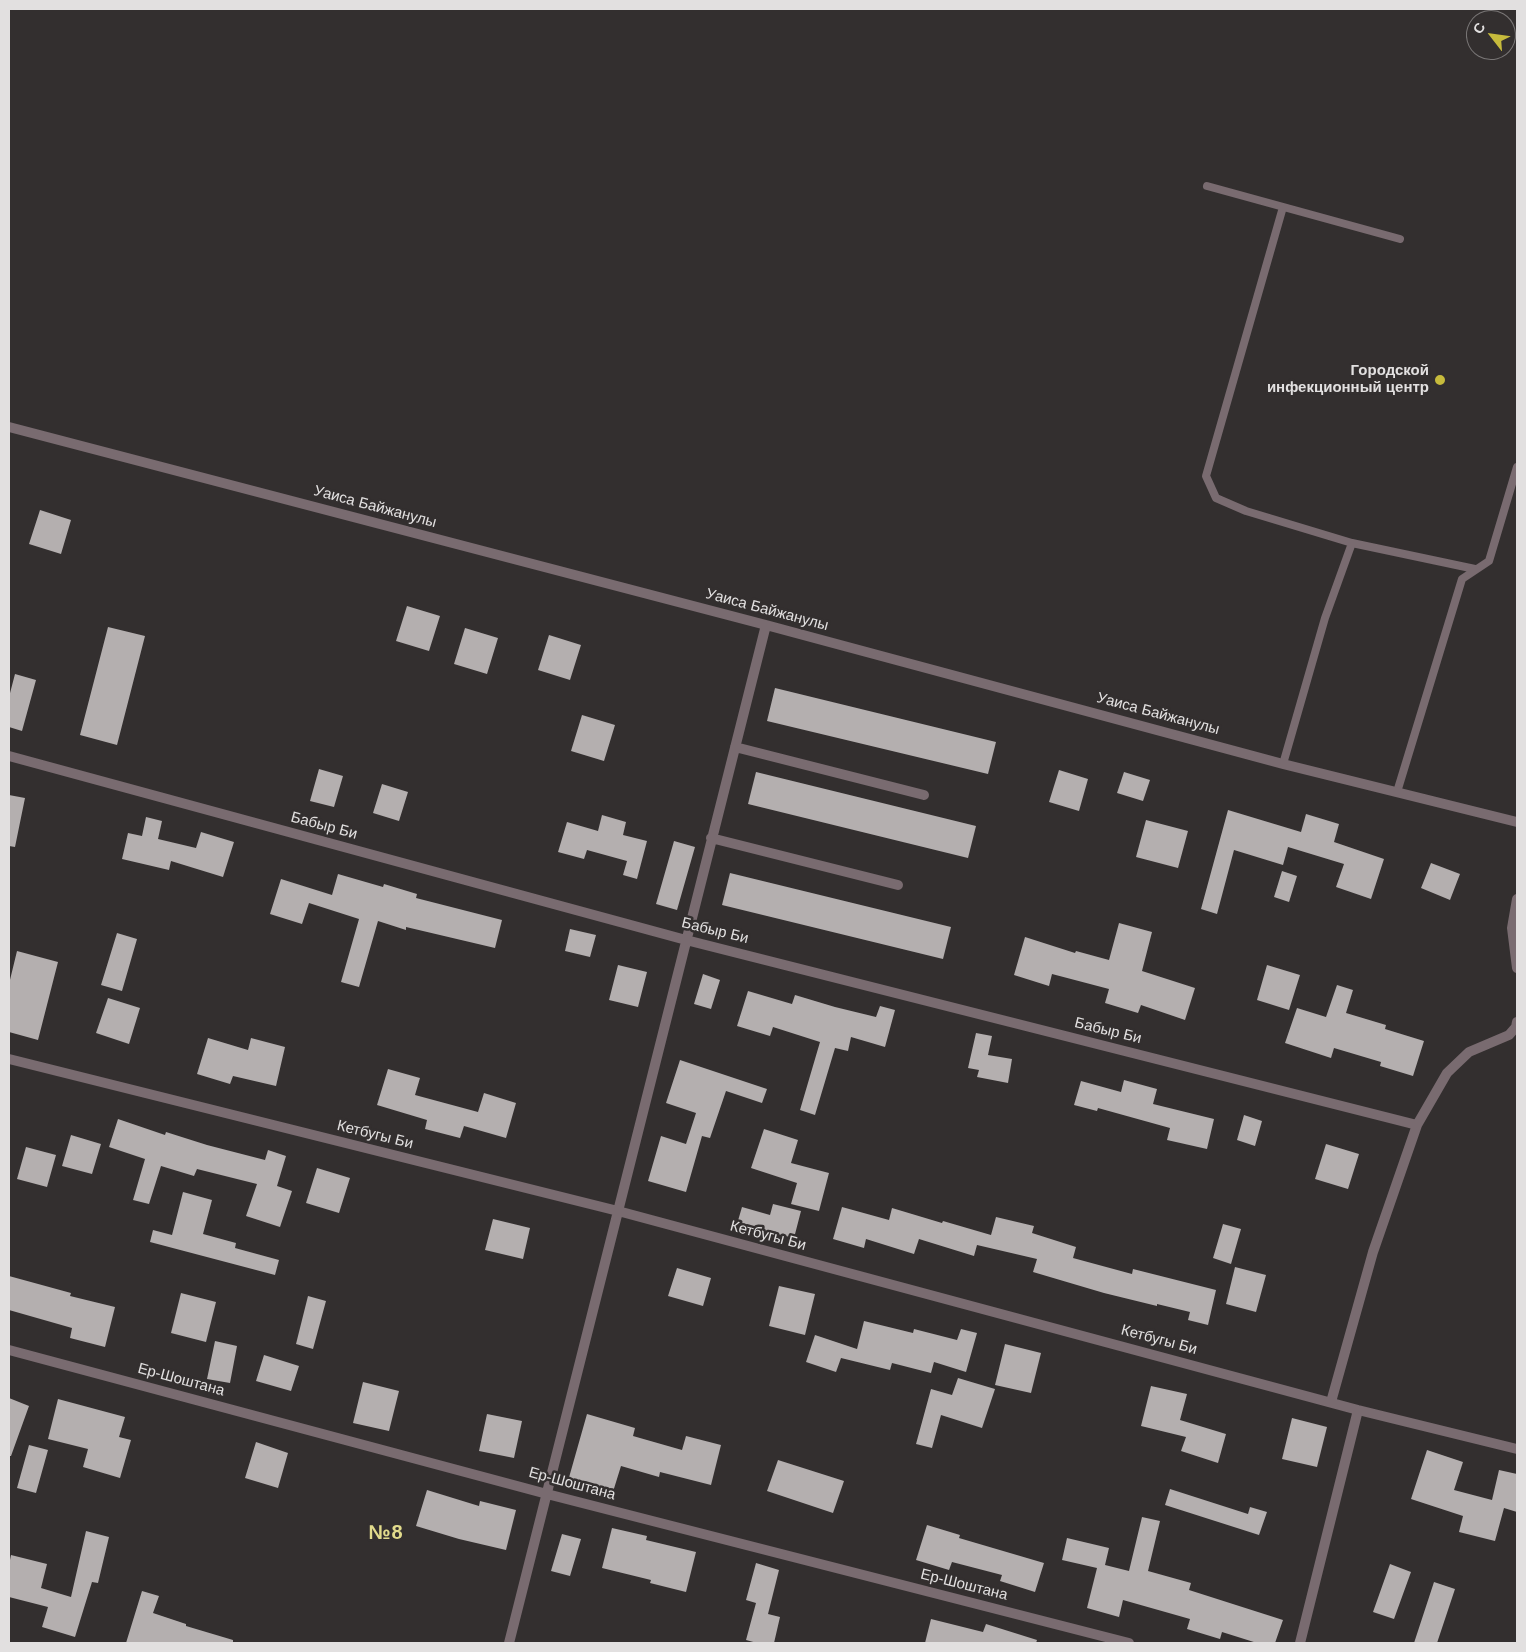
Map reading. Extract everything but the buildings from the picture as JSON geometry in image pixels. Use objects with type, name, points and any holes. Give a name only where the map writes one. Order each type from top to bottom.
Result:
[{"type":"street","name":"Уаиса Байжанулы","points":[[9,427],[766,625],[1284,764],[1517,821]]},
{"type":"street","points":[[510,1643],[766,625]]},
{"type":"street","points":[[735,747],[924,795]]},
{"type":"street","name":"Бабыр Би","points":[[9,756],[686,940],[1417,1124]]},
{"type":"street","points":[[711,838],[898,885]]},
{"type":"street","points":[[1517,899],[1512,928],[1517,968]]},
{"type":"street","points":[[1331,1402],[1373,1252],[1417,1124],[1447,1073],[1469,1052],[1509,1035],[1516,1027],[1517,1022]]},
{"type":"street","name":"Кетбугы Би","points":[[9,1059],[618,1211],[1358,1410],[1517,1449]]},
{"type":"street","name":"Ер-Шоштана","points":[[9,1350],[547,1494],[1129,1643]]},
{"type":"street","points":[[1300,1643],[1358,1410]]},
{"type":"lane","points":[[1207,186],[1400,238]]},
{"type":"lane","points":[[1283,207],[1206,476],[1216,498],[1246,511],[1352,544],[1475,569]]},
{"type":"lane","points":[[1397,792],[1462,579],[1489,561],[1517,467]]},
{"type":"lane","points":[[1508,502],[1517,504]]},
{"type":"lane","points":[[1284,764],[1325,618],[1352,544]]},
{"type":"place","name":"Городской инфекционный центр","points":[[1440,380]]},
{"type":"district","name":"№8","points":[[386,1533]]}]
